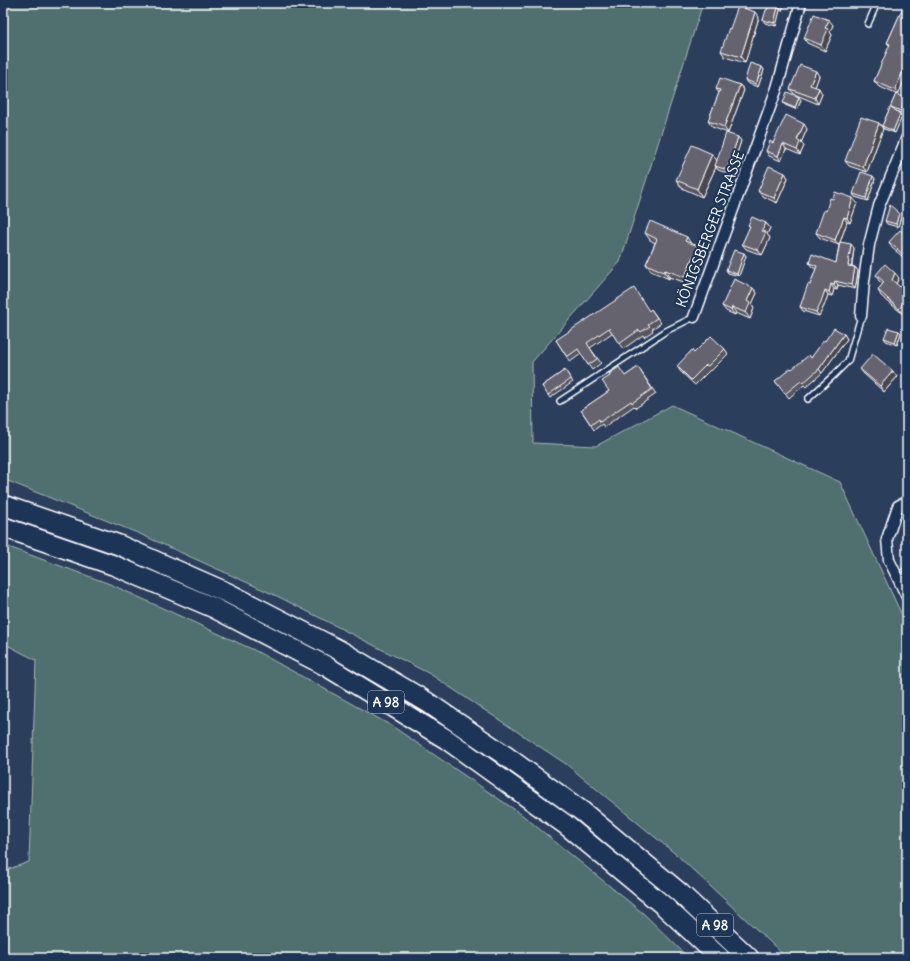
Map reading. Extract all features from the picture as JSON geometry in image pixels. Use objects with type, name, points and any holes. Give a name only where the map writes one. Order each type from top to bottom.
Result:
[{"type":"highway","name":"A 98","points":[[3,505],[119,545],[228,593],[339,650],[427,702],[503,754],[583,812],[680,893],[749,958]]},
{"type":"highway","name":"A 98","points":[[3,527],[113,565],[214,608],[326,666],[446,739],[566,824],[664,906],[720,958]]},
{"type":"street","name":"KÖNIGSBERGER STRASSE","points":[[694,317],[777,88],[801,3]]},
{"type":"street","points":[[862,316],[864,281],[869,245],[879,206],[907,137]]},
{"type":"street","points":[[907,501],[898,506],[887,539],[889,560],[907,597]]},
{"type":"lane","points":[[868,24],[877,3]]},
{"type":"lane","points":[[808,399],[848,361],[862,316]]},
{"type":"lane","name":"KÖNIGSBERGER STRASSE","points":[[560,401],[666,331],[694,317]]},
{"type":"green space","points":[[3,3],[703,3],[620,262],[532,362],[533,443],[596,446],[672,405],[840,482],[907,626],[907,958],[787,958],[678,856],[566,764],[430,674],[279,597],[140,534],[3,479]]},
{"type":"green space","points":[[3,545],[110,584],[254,650],[392,726],[521,814],[644,914],[689,958],[3,958],[3,871],[29,862],[36,660],[3,643]]},
{"type":"building","points":[[769,3],[781,3],[780,8],[778,7],[774,23],[763,20]]},
{"type":"building","points":[[905,3],[907,3],[907,62],[895,90],[874,81],[890,44],[887,43]]},
{"type":"building","points":[[738,6],[755,12],[741,57],[721,51]]},
{"type":"building","points":[[814,14],[829,20],[825,28],[828,29],[821,45],[804,38]]},
{"type":"building","points":[[750,63],[762,67],[756,84],[745,80]]},
{"type":"building","points":[[800,65],[816,71],[810,85],[819,88],[815,98],[790,89]]},
{"type":"building","points":[[720,78],[740,85],[724,127],[708,121],[720,90],[716,89]]},
{"type":"building","points":[[787,92],[799,97],[795,108],[783,103]]},
{"type":"building","points":[[896,94],[906,99],[901,111],[891,107],[900,114],[893,131],[882,126]]},
{"type":"building","points":[[786,115],[804,124],[797,140],[800,142],[797,150],[783,144],[778,156],[766,151],[770,141],[773,143]]},
{"type":"building","points":[[861,117],[879,123],[863,167],[845,161]]},
{"type":"building","points":[[726,133],[738,137],[727,170],[715,166]]},
{"type":"building","points":[[692,145],[712,154],[697,189],[676,180]]},
{"type":"building","points":[[769,166],[785,173],[774,198],[758,191]]},
{"type":"building","points":[[861,172],[873,176],[866,198],[853,194]]},
{"type":"building","points":[[835,192],[853,198],[847,218],[844,217],[835,240],[816,233],[824,210],[826,211],[830,198],[833,199]]},
{"type":"building","points":[[890,205],[899,213],[896,224],[885,221]]},
{"type":"building","points":[[752,217],[766,223],[762,231],[766,232],[758,250],[742,244],[750,226],[748,225]]},
{"type":"building","points":[[650,221],[687,237],[685,241],[701,247],[697,257],[693,256],[685,277],[665,270],[664,272],[646,264],[657,239],[645,233]]},
{"type":"building","points":[[900,230],[907,236],[907,258],[889,242]]},
{"type":"building","points":[[840,242],[851,244],[848,266],[855,267],[852,285],[835,281],[834,285],[831,284],[829,292],[825,290],[816,312],[800,307],[808,284],[810,285],[817,266],[809,263],[812,254],[836,263]]},
{"type":"building","points":[[734,250],[744,253],[737,274],[726,270]]},
{"type":"building","points":[[885,264],[895,273],[892,280],[907,293],[907,300],[899,309],[878,290],[884,282],[876,275]]},
{"type":"building","points":[[734,279],[753,288],[747,301],[750,303],[746,313],[732,307],[731,310],[722,306]]},
{"type":"building","points":[[634,288],[649,311],[651,309],[657,318],[648,324],[650,326],[641,332],[639,330],[619,344],[609,328],[587,343],[597,359],[588,365],[578,349],[567,357],[556,340]]},
{"type":"building","points":[[834,328],[844,334],[819,369],[803,383],[801,381],[785,394],[775,381],[809,355],[811,358]]},
{"type":"building","points":[[888,328],[899,331],[895,342],[884,338]]},
{"type":"building","points":[[711,336],[725,349],[691,380],[677,366],[692,350],[694,353]]},
{"type":"building","points":[[873,354],[893,371],[880,386],[860,369]]},
{"type":"building","points":[[619,367],[625,376],[638,367],[652,389],[600,422],[599,419],[591,425],[581,410],[609,391],[602,381],[610,376],[609,374]]},
{"type":"building","points":[[565,370],[571,379],[548,395],[542,386]]},
{"type":"building","points":[[907,564],[907,572],[900,572],[900,571]]}]
